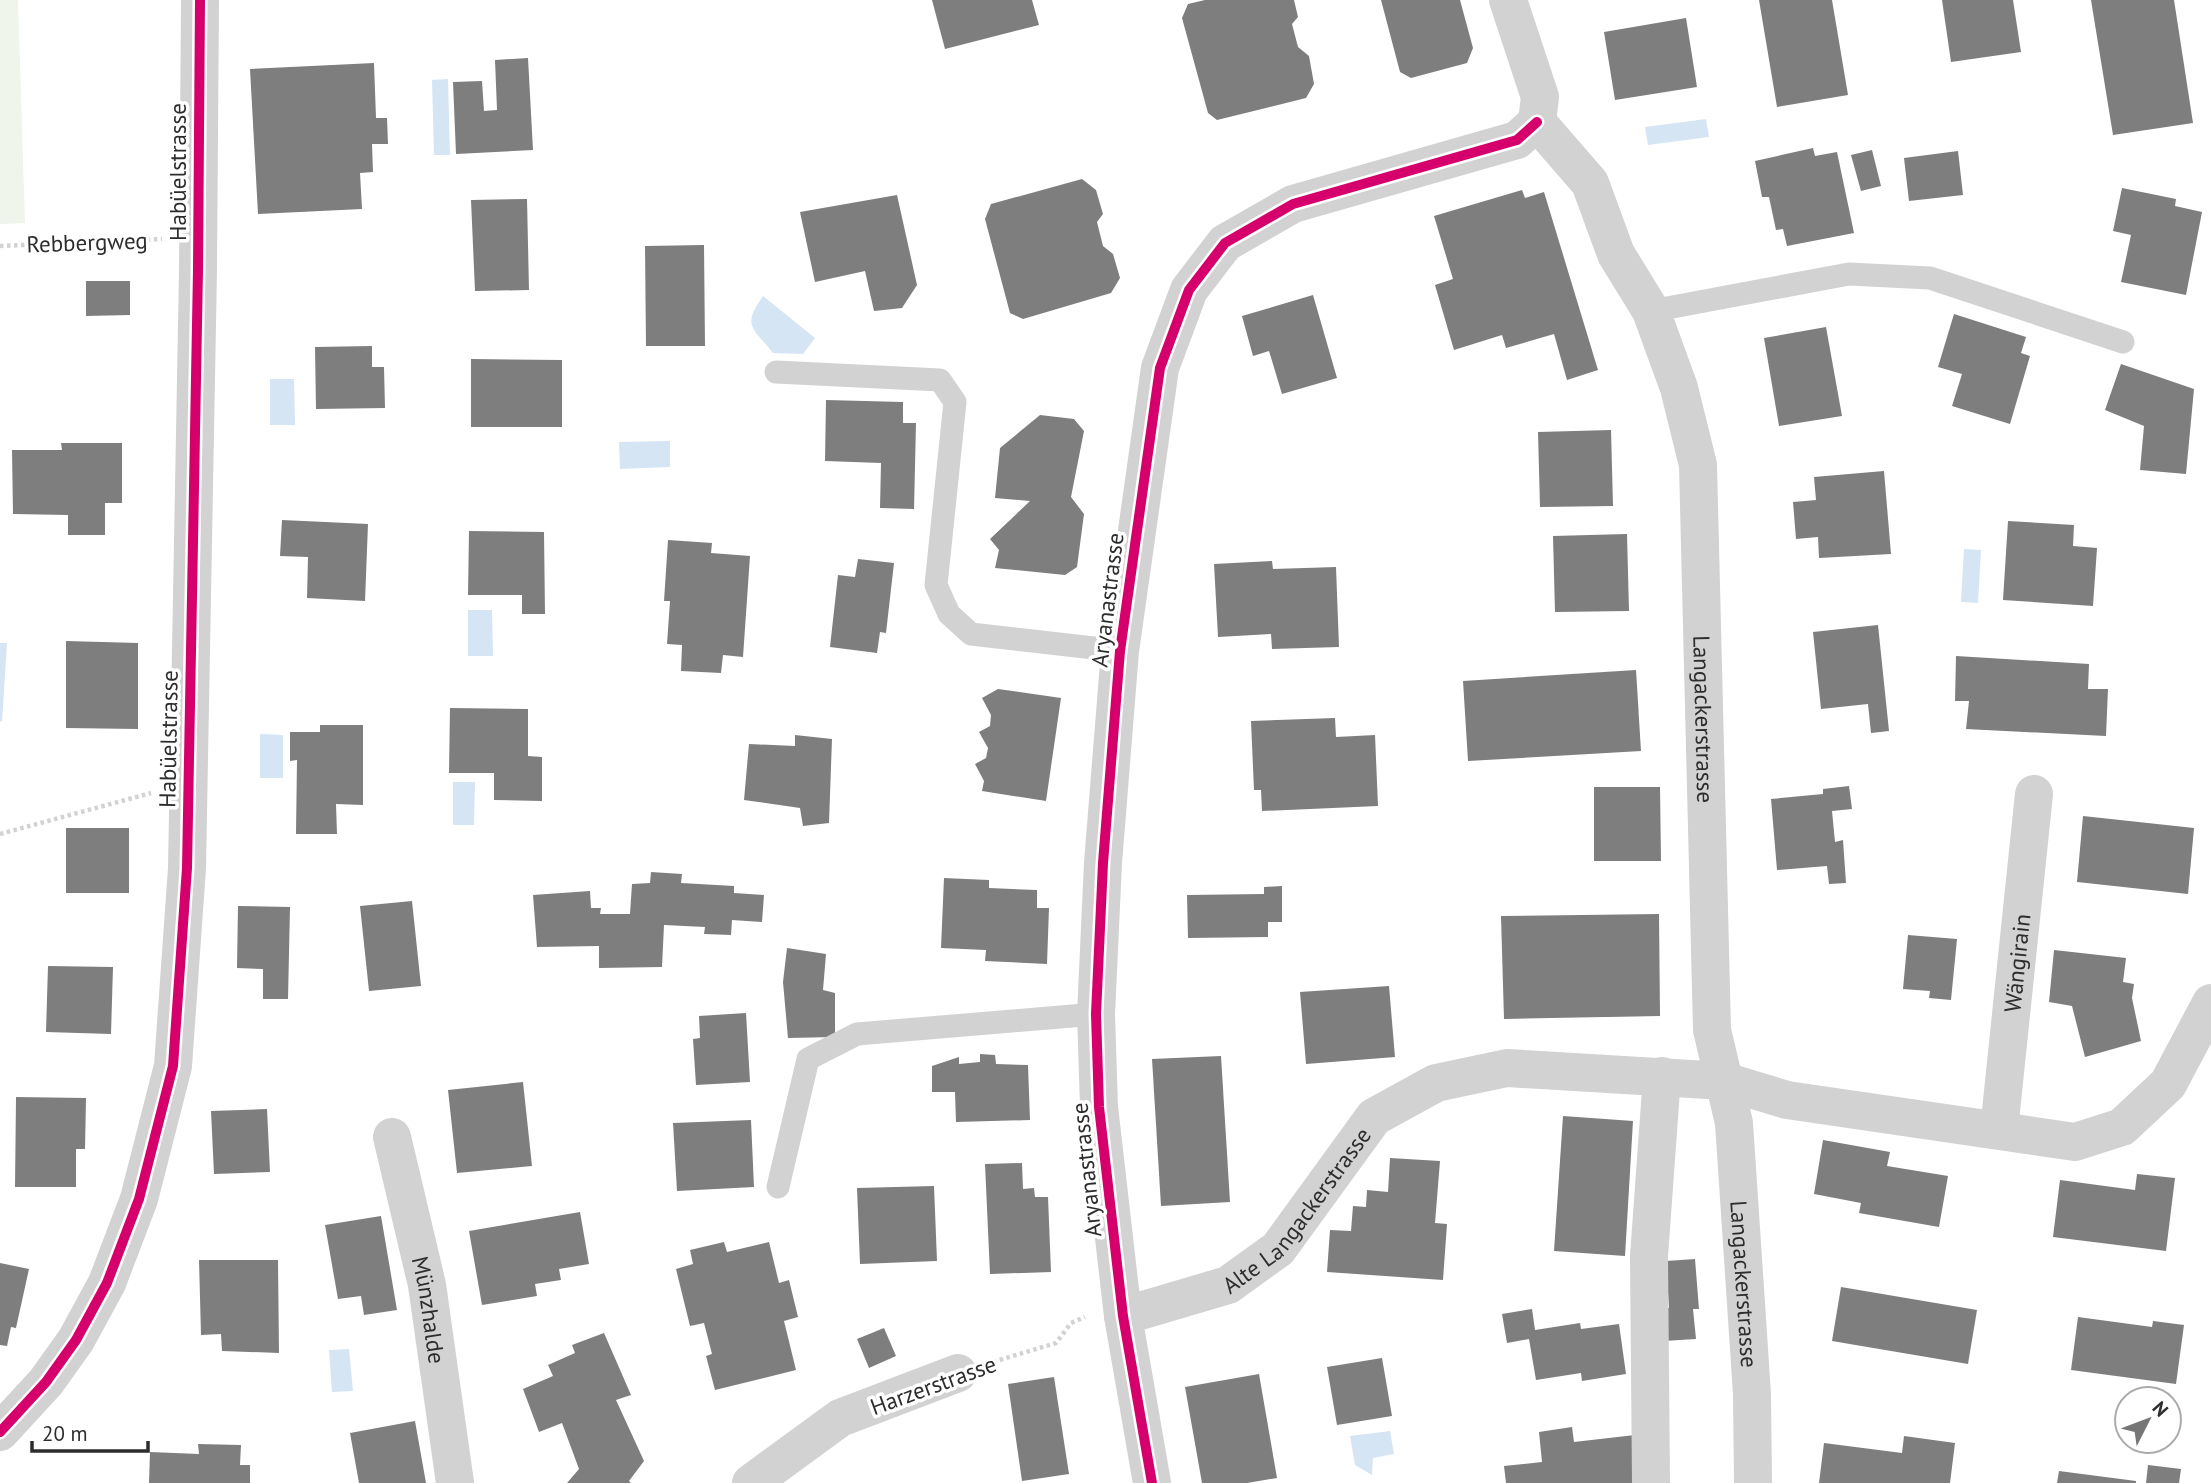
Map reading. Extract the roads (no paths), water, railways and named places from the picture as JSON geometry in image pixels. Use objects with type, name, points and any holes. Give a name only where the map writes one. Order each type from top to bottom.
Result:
[{"type":"street","name":"Habüelstrasse","points":[[0,1432],[46,1382],[76,1340],[107,1283],[139,1199],[173,1066],[182,972],[187,868],[200,0]]},
{"type":"street","points":[[1508,0],[1540,97],[1537,122]]},
{"type":"street","name":"Langackerstrasse","points":[[1537,122],[1590,183],[1616,254],[1651,311],[1679,388],[1698,465],[1712,1030],[1734,1123],[1752,1394],[1753,1483]]},
{"type":"street","name":"Aryanastrasse","points":[[1152,1483],[1123,1316],[1099,1107],[1096,1014],[1103,863],[1120,651],[1160,368],[1189,289],[1225,243],[1293,204],[1517,140],[1537,122]]},
{"type":"street","name":"Wängirain","points":[[1998,1130],[2034,794]]},
{"type":"street","points":[[1724,1081],[1787,1100],[2075,1142],[2122,1127],[2168,1084],[2211,1003]]},
{"type":"street","name":"Alte Langackerstrasse","points":[[1123,1316],[1228,1284],[1278,1249],[1374,1117],[1436,1083],[1507,1068],[1724,1081]]},
{"type":"street","points":[[1651,1483],[1649,1256],[1662,1076]]},
{"type":"street","name":"Münzhalde","points":[[392,1137],[427,1285],[454,1483]]},
{"type":"street","name":"Harzerstrasse","points":[[751,1483],[841,1418],[958,1373]]},
{"type":"lane","points":[[1651,311],[1849,274],[1930,278],[2123,342]]},
{"type":"lane","points":[[776,372],[940,380],[955,402],[936,585],[949,614],[971,634],[1120,651]]},
{"type":"lane","points":[[778,1187],[808,1059],[857,1034],[1096,1014]]},
{"type":"water","points":[[448,79],[450,155],[434,155],[432,80]]},
{"type":"water","points":[[1706,119],[1709,137],[1648,145],[1645,127]]},
{"type":"water","points":[[763,296],[815,338],[803,354],[773,353],[755,331],[751,320]]},
{"type":"water","points":[[270,379],[294,379],[295,425],[270,425]]},
{"type":"water","points":[[670,441],[670,467],[620,469],[619,442]]},
{"type":"water","points":[[1964,549],[1981,550],[1978,603],[1961,602]]},
{"type":"water","points":[[468,610],[492,610],[493,656],[468,656]]},
{"type":"water","points":[[0,643],[7,643],[2,722],[0,721]]},
{"type":"water","points":[[260,734],[283,735],[283,778],[260,778]]},
{"type":"water","points":[[453,782],[475,782],[474,825],[453,825]]},
{"type":"water","points":[[349,1349],[353,1391],[332,1392],[329,1350]]},
{"type":"water","points":[[1390,1431],[1394,1454],[1373,1458],[1372,1475],[1355,1465],[1350,1436]]}]
